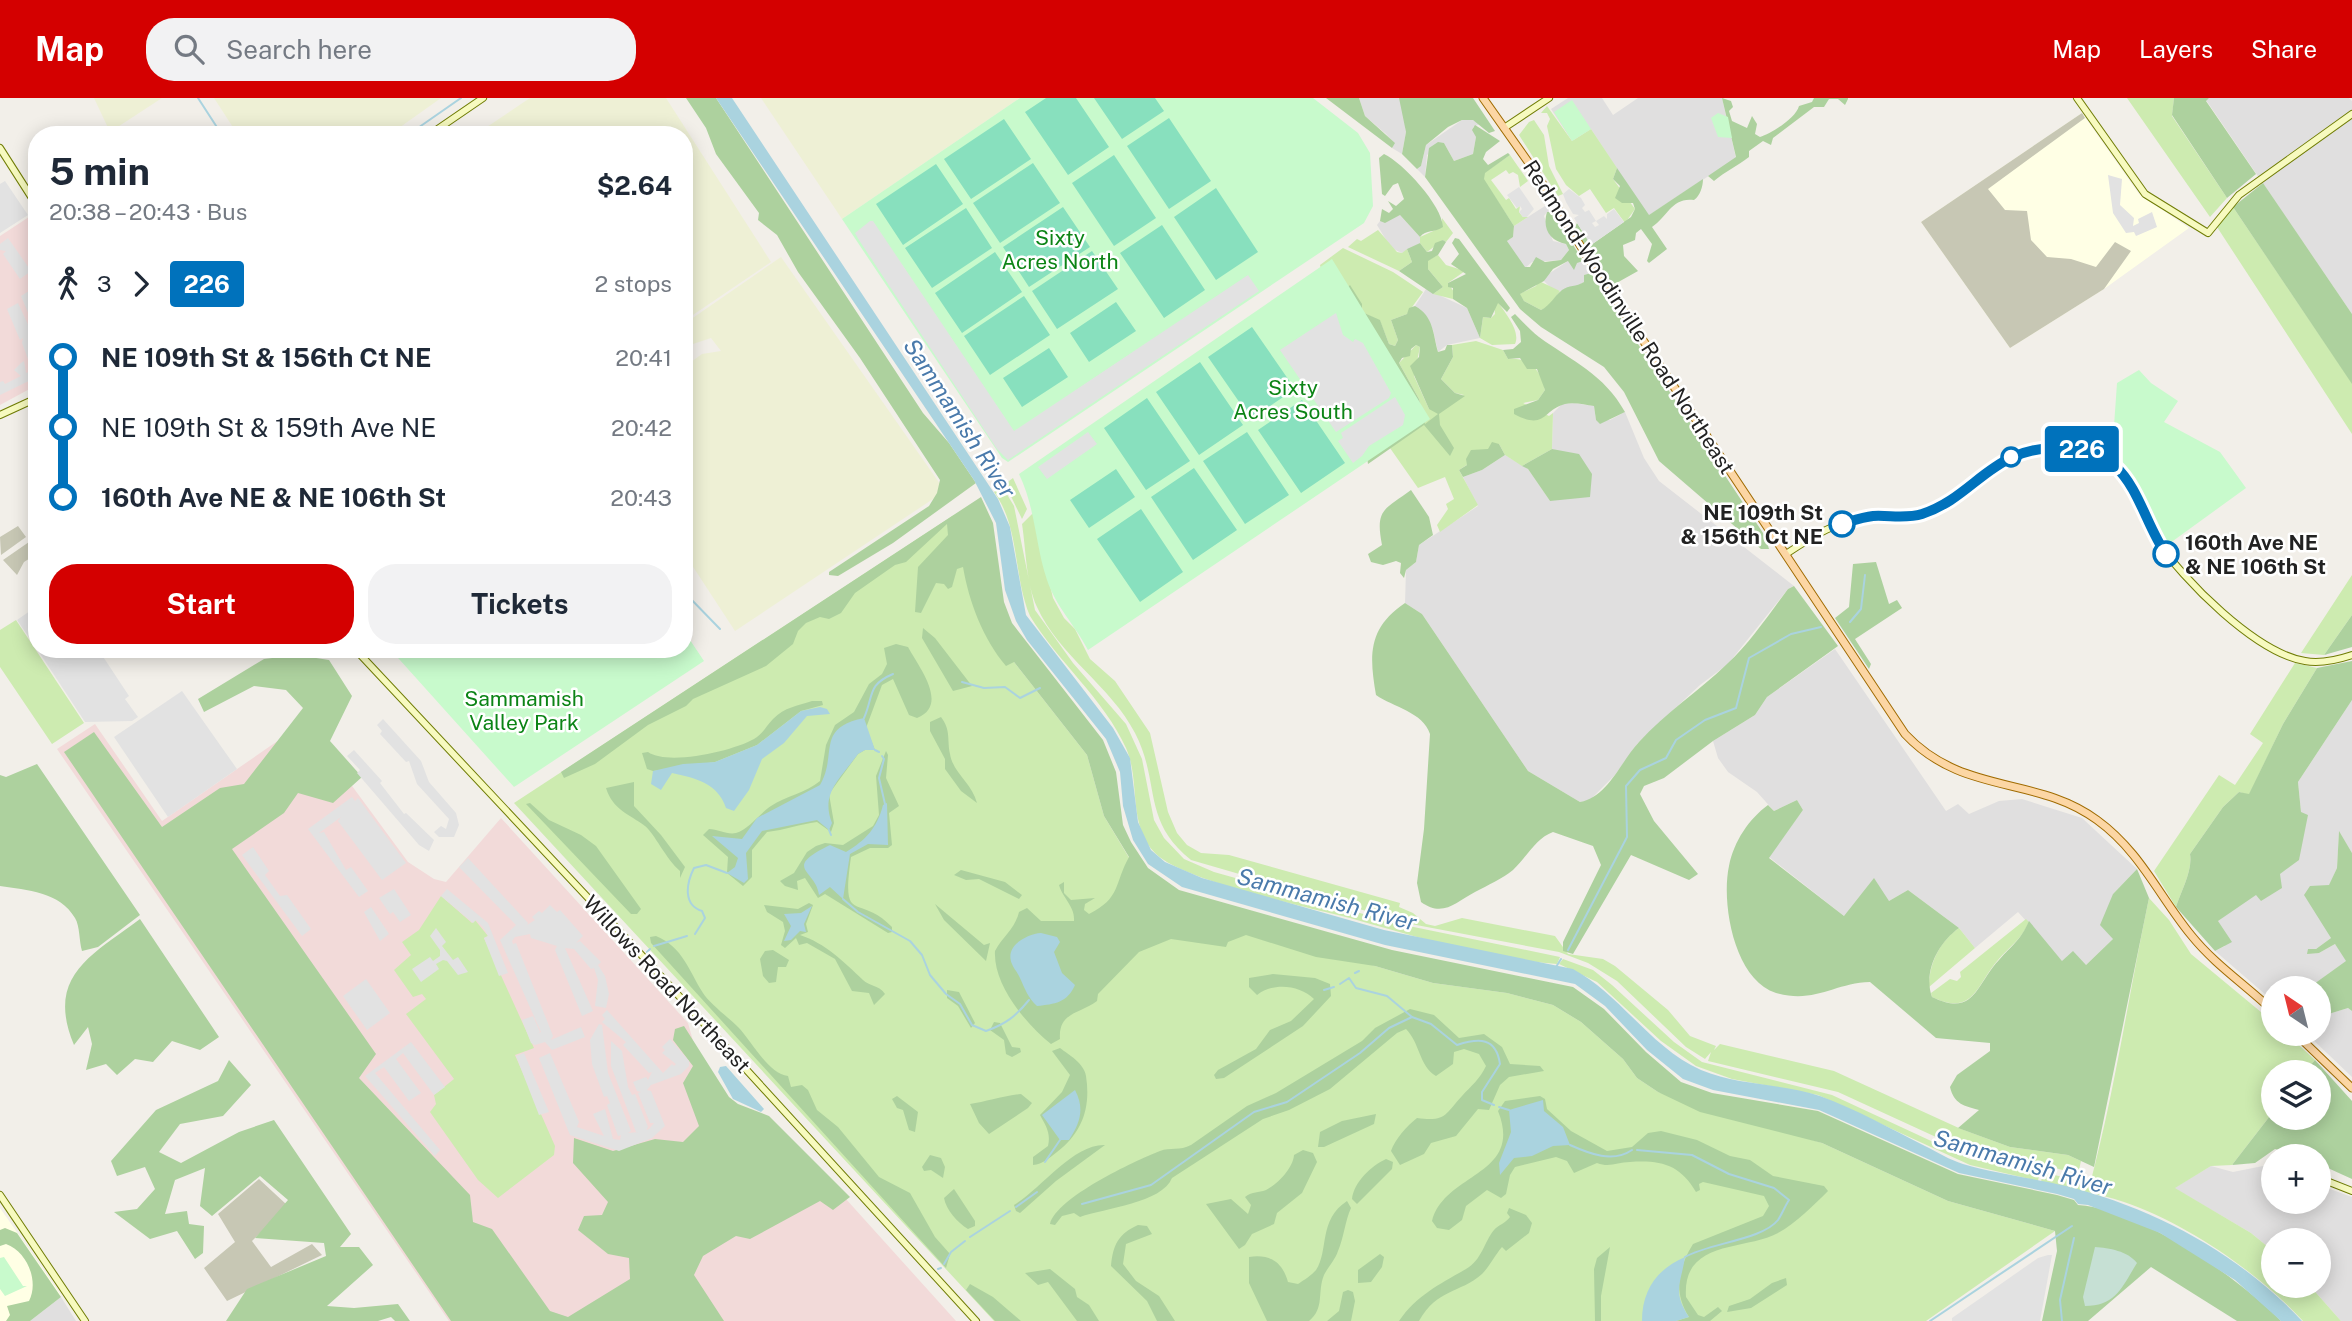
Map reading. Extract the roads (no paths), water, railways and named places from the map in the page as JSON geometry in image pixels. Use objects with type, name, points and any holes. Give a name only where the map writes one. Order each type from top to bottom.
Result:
[{"type":"main road","name":"Redmond-Woodinville Road Northeast","points":[[1483,98],[1894,717],[1919,748],[1952,770],[2059,800],[2096,818],[2140,860],[2181,922],[2206,953],[2261,1001]]},
{"type":"main road","points":[[2308,1046],[2352,1088]]},
{"type":"street","points":[[442,126],[483,98]]},
{"type":"street","points":[[1504,128],[1549,98]]},
{"type":"street","points":[[2077,98],[2145,194],[2208,233],[2239,195],[2352,114]]},
{"type":"street","points":[[0,148],[28,192]]},
{"type":"street","points":[[0,415],[28,402]]},
{"type":"street","points":[[1786,554],[1832,526],[1870,516],[1921,514],[1944,503],[2001,462],[2031,451],[2083,449],[2101,456],[2115,467],[2129,484],[2155,538],[2195,590],[2270,645],[2302,661],[2327,661],[2352,655]]},
{"type":"street","name":"Willows Road Northeast","points":[[363,658],[627,939],[976,1321]]},
{"type":"street","points":[[2331,1183],[2352,1191]]},
{"type":"street","points":[[0,1195],[85,1321]]},
{"type":"water","points":[[716,98],[732,98],[998,499],[1010,527],[1026,615],[1113,728],[1130,758],[1138,822],[1151,850],[1165,862],[1202,878],[1384,930],[1573,969],[1606,993],[1667,1049],[1701,1070],[1730,1079],[1820,1096],[1958,1162],[2066,1186],[2131,1207],[2194,1237],[2223,1255],[2261,1283],[2261,1298],[2279,1298],[2302,1321],[2281,1321],[2235,1280],[2160,1233],[2088,1205],[2078,1204],[2074,1199],[1959,1173],[1819,1110],[1713,1090],[1683,1079],[1647,1050],[1605,1006],[1575,984],[1385,945],[1182,887],[1148,864],[1133,840],[1123,806],[1120,772],[1106,739],[1027,640],[1016,621],[1005,590],[996,523],[974,480]]},
{"type":"water","points":[[820,707],[827,709],[830,714],[807,716],[784,743],[762,759],[749,790],[734,811],[726,808],[711,787],[697,780],[672,773],[661,790],[651,784],[653,771],[683,764],[715,762],[757,745],[801,711]]},
{"type":"water","points":[[864,718],[875,750],[865,750],[858,754],[834,786],[830,794],[829,812],[832,823],[829,830],[817,820],[762,831],[746,853],[748,879],[744,883],[727,873],[735,867],[738,858],[712,836],[742,839],[757,818],[820,785],[828,763],[833,735],[849,722]]},
{"type":"water","points":[[887,803],[888,845],[868,844],[850,854],[843,899],[830,887],[819,895],[817,886],[805,869],[807,859],[830,845],[846,852],[870,833],[883,805]]},
{"type":"water","points":[[812,906],[804,924],[806,932],[800,931],[791,940],[784,941],[791,926],[784,914],[801,913]]},
{"type":"water","points":[[1041,933],[1057,937],[1060,942],[1054,952],[1062,973],[1075,985],[1068,996],[1060,1001],[1037,1006],[1027,993],[1010,958],[1018,942]]},
{"type":"water","points":[[726,1066],[764,1109],[761,1112],[733,1099],[718,1072],[720,1067]]},
{"type":"water","points":[[1075,1090],[1080,1103],[1078,1122],[1069,1140],[1060,1140],[1042,1115]]},
{"type":"water","points":[[1543,1100],[1544,1111],[1563,1127],[1570,1145],[1553,1146],[1532,1156],[1514,1158],[1500,1175],[1499,1163],[1511,1132],[1509,1110]]},
{"type":"water","points":[[1685,1257],[1679,1294],[1689,1317],[1676,1321],[1642,1321],[1645,1300],[1653,1282],[1666,1268]]},
{"type":"waterway","points":[[198,98],[216,126]]},
{"type":"waterway","points":[[421,126],[461,98]]},
{"type":"waterway","points":[[1850,622],[1861,609],[1865,575]]},
{"type":"waterway","points":[[693,601],[720,629]]},
{"type":"waterway","points":[[1568,950],[1627,837],[1626,786],[1640,770],[1666,758],[1676,740],[1705,720],[1736,708],[1749,658],[1791,634],[1821,627]]},
{"type":"waterway","points":[[864,718],[875,687],[893,674]]},
{"type":"waterway","points":[[962,682],[984,688],[1005,687],[1020,698],[1040,688]]},
{"type":"waterway","points":[[875,750],[879,752]]},
{"type":"waterway","points":[[882,756],[884,759],[879,778],[885,804]]},
{"type":"waterway","points":[[829,830],[831,835]]},
{"type":"waterway","points":[[695,934],[705,918],[702,911],[689,899],[688,887],[694,868],[706,865],[727,873]]},
{"type":"waterway","points":[[843,899],[858,912],[910,941],[922,955],[930,975],[946,994],[960,1004],[972,1025],[986,1031],[993,1028],[1010,1019],[1029,1000]]},
{"type":"waterway","points":[[654,946],[687,936]]},
{"type":"waterway","points":[[647,952],[650,949]]},
{"type":"waterway","points":[[1556,967],[1561,959]]},
{"type":"waterway","points":[[1355,973],[1359,971]]},
{"type":"waterway","points":[[1340,984],[1349,978],[1356,988],[1387,996],[1412,1017],[1431,1024],[1457,1045],[1472,1041],[1490,1044],[1495,1049],[1500,1064],[1482,1092],[1482,1100],[1494,1105]]},
{"type":"waterway","points":[[1324,990],[1334,987]]},
{"type":"waterway","points":[[1082,1204],[1151,1185],[1254,1112],[1287,1102],[1360,1053],[1389,1028],[1412,1017]]},
{"type":"waterway","points":[[1499,1107],[1509,1110]]},
{"type":"waterway","points":[[1045,1162],[1060,1140]]},
{"type":"waterway","points":[[1570,1145],[1609,1157],[1632,1150]]},
{"type":"waterway","points":[[1637,1150],[1692,1155],[1729,1174],[1774,1188],[1789,1200],[1778,1220],[1770,1227],[1748,1237],[1685,1257]]},
{"type":"waterway","points":[[1016,1207],[1037,1192]]},
{"type":"waterway","points":[[970,1237],[1010,1211]]},
{"type":"waterway","points":[[1930,1321],[2072,1226]]},
{"type":"waterway","points":[[2062,1321],[2060,1300],[2074,1238]]},
{"type":"waterway","points":[[944,1264],[951,1252],[965,1241]]},
{"type":"place","name":"NE 109th St & 156th Ct NE","points":[[1842,524]]},
{"type":"place","name":"160th Ave NE & NE 106th St","points":[[2166,554]]},
{"type":"park label","name":"Sixty Acres North","points":[[1060,249]]},
{"type":"park label","name":"Sixty Acres South","points":[[1293,399]]},
{"type":"park label","name":"Sammamish Valley Park","points":[[524,710]]},
{"type":"water label","name":"Sammamish River","points":[[960,418]]},
{"type":"water label","name":"Sammamish River","points":[[1327,899]]},
{"type":"water label","name":"Sammamish River","points":[[2023,1162]]}]
